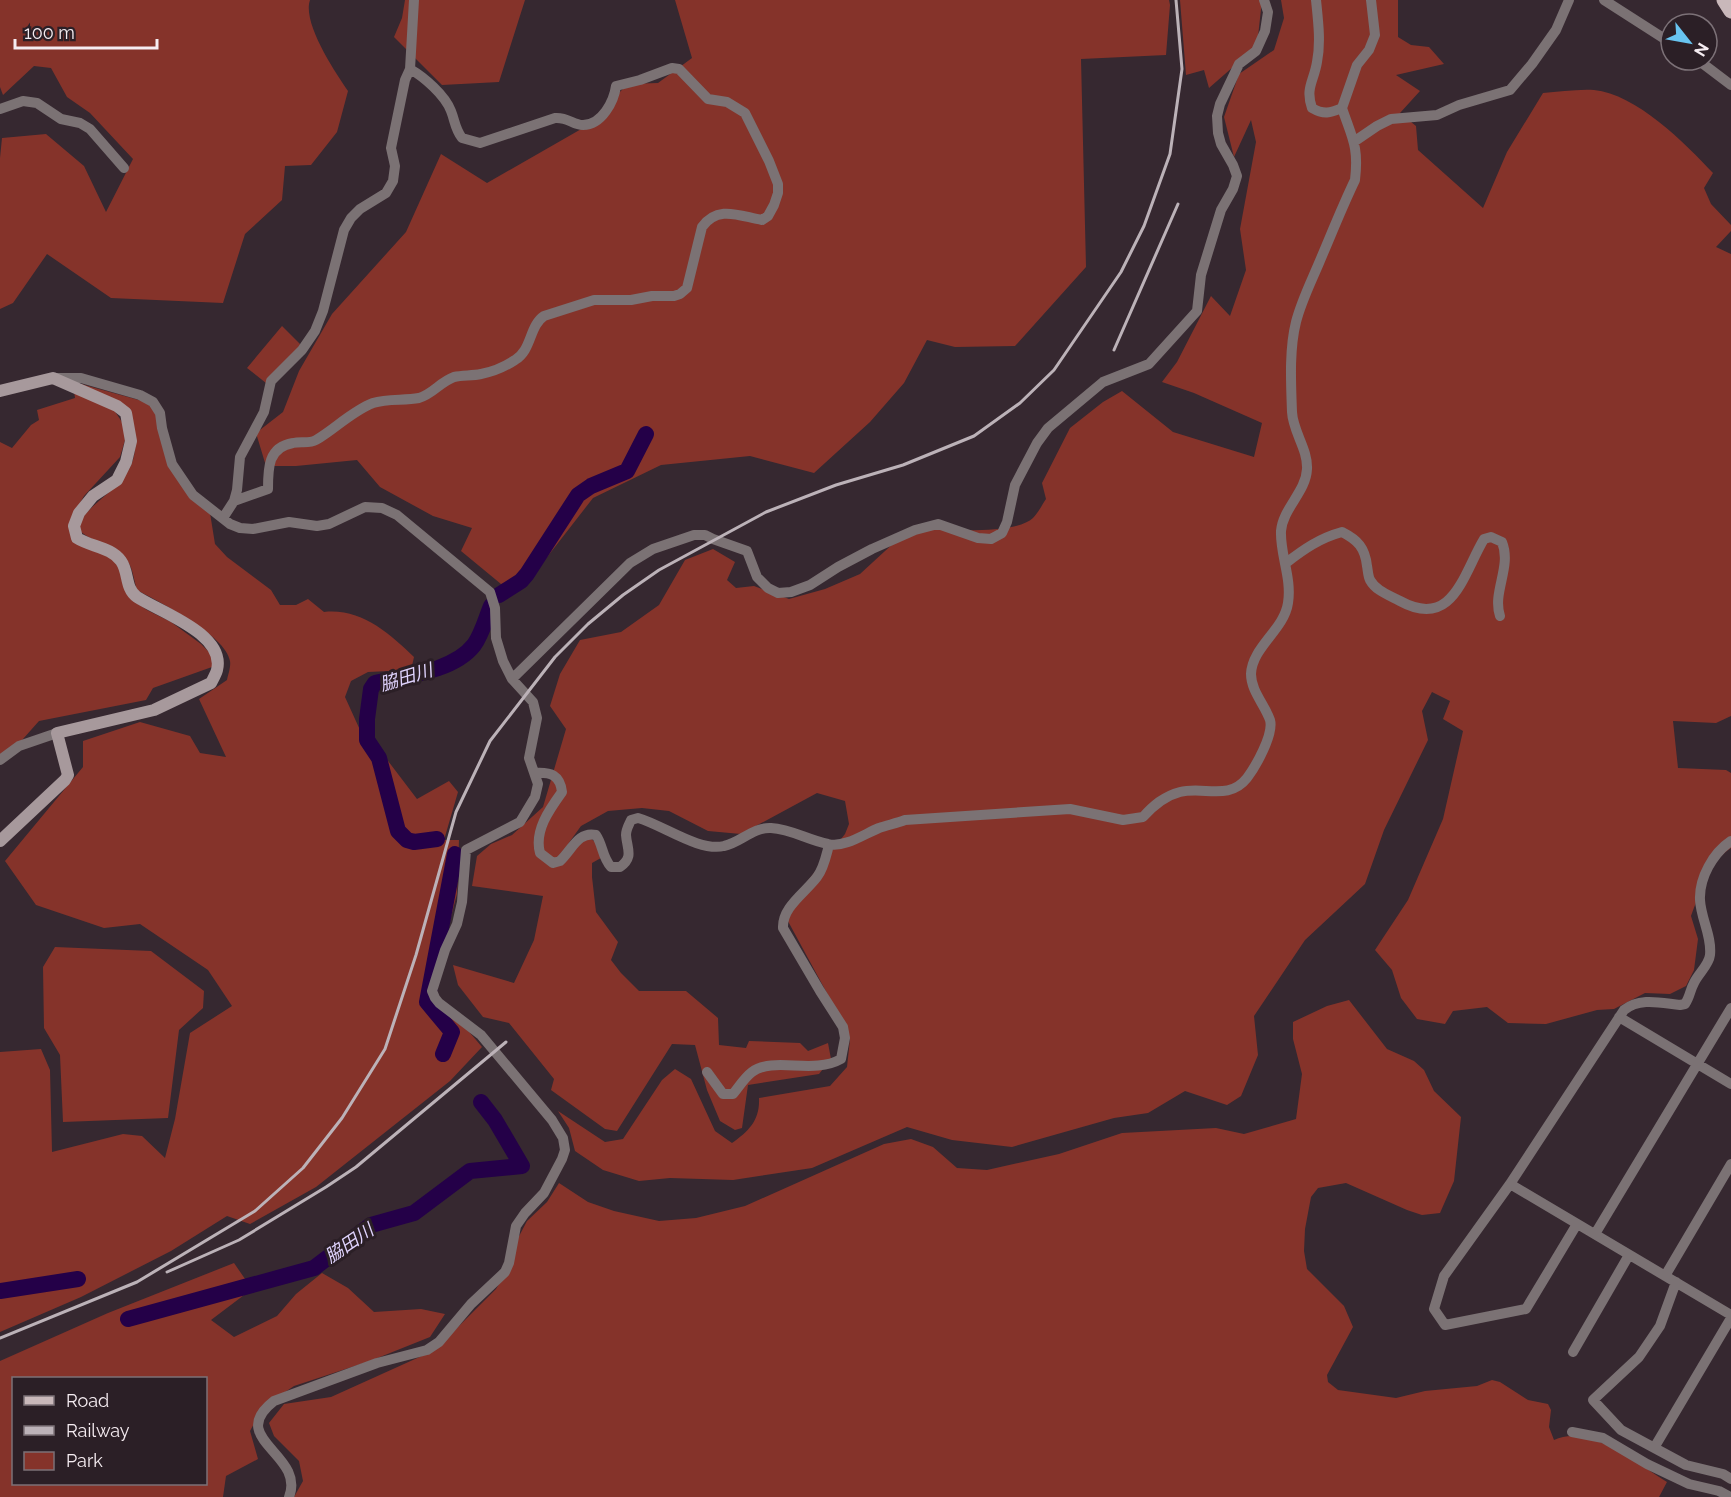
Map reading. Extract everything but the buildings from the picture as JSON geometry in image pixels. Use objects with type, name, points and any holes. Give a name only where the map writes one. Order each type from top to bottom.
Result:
[{"type":"main road","points":[[1724,0],[1731,11]]},
{"type":"street","points":[[223,518],[234,501],[240,457],[264,412],[271,381],[302,350],[315,331],[344,230],[360,209],[386,193],[393,181],[395,166],[391,148],[405,80],[410,69],[414,0]]},
{"type":"street","points":[[512,679],[630,563],[653,549],[694,535],[705,535],[747,551],[757,577],[778,593],[791,592],[810,585],[872,549],[915,530],[938,524],[978,538],[991,539],[1002,533],[1015,485],[1037,442],[1048,428],[1103,382],[1149,364],[1197,311],[1201,275],[1221,210],[1233,189],[1237,176],[1221,144],[1217,116],[1220,104],[1239,64],[1256,51],[1265,31],[1268,12],[1264,0]]},
{"type":"street","points":[[1316,0],[1317,64],[1308,91],[1309,99],[1312,108],[1321,114],[1329,114],[1342,108]]},
{"type":"street","points":[[535,773],[552,774],[561,785],[562,792],[546,816],[538,841],[540,853],[553,863],[560,861],[581,836],[596,835],[601,842],[605,861],[610,867],[620,867],[629,859],[626,832],[631,820],[638,818],[695,842],[717,847],[726,846],[755,831],[768,828],[783,830],[829,845],[847,843],[905,820],[1070,809],[1123,820],[1143,817],[1154,805],[1180,792],[1202,790],[1226,792],[1236,788],[1246,779],[1258,761],[1271,728],[1251,676],[1261,650],[1283,618],[1288,604],[1289,584],[1281,534],[1282,523],[1303,484],[1307,469],[1305,455],[1292,415],[1292,343],[1296,322],[1307,292],[1354,180],[1357,160],[1355,141],[1342,108],[1357,65],[1369,50],[1375,35],[1371,0]]},
{"type":"street","points":[[1355,141],[1391,119],[1437,116],[1459,105],[1510,90],[1556,30],[1569,0]]},
{"type":"street","points":[[1604,0],[1659,35]]},
{"type":"street","points":[[234,501],[267,489],[268,464],[275,452],[283,447],[293,443],[313,442],[373,404],[385,400],[419,398],[428,395],[445,381],[456,376],[483,374],[515,360],[525,353],[539,320],[544,316],[594,300],[631,300],[681,294],[687,288],[702,227],[707,219],[721,213],[762,220],[768,216],[776,199],[778,184],[745,113],[727,102],[708,99],[679,69],[672,68],[616,86],[609,106],[590,123],[580,125],[564,117],[555,118],[480,143],[462,138],[455,129],[451,110],[446,101],[422,77],[410,69]]},
{"type":"street","points":[[1713,72],[1731,86]]},
{"type":"street","points":[[0,109],[23,101],[38,103],[61,119],[80,123],[90,129],[124,168]]},
{"type":"street","points":[[0,391],[53,378],[81,378],[140,395],[153,402],[160,413],[172,464],[193,495],[240,528],[289,522],[317,526],[329,524],[352,512],[374,506],[398,515],[490,592],[495,608],[496,638],[503,661],[512,679],[533,702],[537,718],[529,758],[538,784],[535,797],[520,822],[466,850],[462,902],[457,924],[445,950],[432,991],[439,1003],[481,1035],[552,1120],[563,1137],[565,1150],[544,1193],[516,1226],[505,1272],[471,1304],[439,1342],[427,1350],[377,1363],[274,1401],[264,1409],[257,1427],[261,1437],[286,1466],[292,1477],[293,1487],[289,1497]]},
{"type":"street","points":[[0,760],[19,746],[57,733],[154,710],[211,683],[217,669],[216,654],[192,627],[135,596],[128,585],[126,572],[120,560],[107,549],[88,544],[77,537],[74,526],[79,513],[93,496],[117,480],[126,462],[132,441],[126,413],[117,406],[53,378]]},
{"type":"street","points":[[1286,563],[1309,545],[1324,537],[1342,532],[1354,538],[1362,546],[1366,555],[1369,578],[1376,588],[1413,609],[1428,611],[1440,606],[1456,593],[1484,539],[1491,537],[1502,542],[1506,562],[1497,607],[1500,616]]},
{"type":"street","points":[[0,841],[68,775],[57,733]]},
{"type":"street","points":[[1577,1224],[1526,1309],[1444,1325],[1434,1309],[1444,1276],[1510,1184],[1619,1017],[1630,1005],[1643,1001],[1680,1005],[1685,1004],[1689,999],[1693,984],[1710,958],[1710,938],[1700,900],[1705,875],[1712,860],[1723,846],[1731,841]]},
{"type":"street","points":[[707,1072],[723,1094],[733,1094],[753,1071],[763,1067],[822,1066],[841,1059],[845,1038],[843,1027],[783,928],[783,920],[787,912],[818,876],[829,845]]},
{"type":"street","points":[[1595,1234],[1731,1008]]},
{"type":"street","points":[[1619,1017],[1731,1084]]},
{"type":"street","points":[[1665,1276],[1731,1164]]},
{"type":"street","points":[[1510,1184],[1731,1317],[1654,1448]]},
{"type":"street","points":[[1573,1352],[1629,1255]]},
{"type":"street","points":[[1676,1282],[1660,1326],[1639,1357],[1593,1400],[1621,1430],[1686,1465],[1730,1477]]},
{"type":"street","points":[[1572,1432],[1603,1438],[1689,1485],[1719,1491],[1730,1497]]},
{"type":"green space","points":[[0,0],[310,0],[309,10],[315,34],[348,91],[337,132],[311,165],[285,166],[282,200],[245,234],[223,303],[111,298],[47,254],[13,303],[0,309],[2,138],[46,134],[84,166],[106,212],[133,159],[90,113],[67,97],[51,68],[34,66],[3,95],[0,87]]},
{"type":"green space","points":[[405,0],[525,0],[499,82],[442,85],[394,37],[402,18]]},
{"type":"green space","points":[[675,0],[1169,0],[1170,5],[1166,55],[1081,59],[1086,267],[1015,346],[955,347],[927,340],[904,383],[870,422],[814,473],[750,456],[661,465],[593,498],[530,579],[501,584],[461,551],[472,528],[433,516],[380,487],[357,460],[296,466],[266,466],[256,433],[283,412],[299,371],[332,314],[406,232],[441,154],[487,183],[583,128],[628,84],[658,83],[692,58]]},
{"type":"green space","points":[[1180,0],[1262,0],[1257,46],[1209,88],[1204,70],[1186,75]]},
{"type":"green space","points":[[1281,0],[1398,0],[1398,37],[1411,45],[1429,47],[1444,64],[1396,75],[1420,91],[1400,113],[1416,126],[1418,150],[1483,208],[1507,152],[1543,93],[1594,90],[1610,93],[1626,100],[1659,122],[1713,173],[1704,188],[1711,204],[1731,225],[1731,231],[1716,247],[1731,254],[1731,716],[1716,723],[1673,721],[1678,768],[1726,770],[1731,773],[1731,848],[1723,854],[1711,870],[1691,916],[1698,939],[1694,970],[1686,986],[1670,994],[1645,993],[1614,1009],[1597,1010],[1546,1024],[1508,1023],[1487,1007],[1453,1011],[1445,1024],[1417,1019],[1401,998],[1392,970],[1375,950],[1408,900],[1443,819],[1463,731],[1443,719],[1450,701],[1432,692],[1422,711],[1428,740],[1384,830],[1365,884],[1305,940],[1254,1016],[1258,1055],[1241,1096],[1227,1105],[1185,1091],[1148,1113],[1114,1118],[1012,1147],[952,1140],[907,1127],[812,1168],[733,1180],[670,1178],[639,1181],[603,1170],[575,1151],[569,1128],[558,1111],[605,1142],[623,1139],[662,1080],[675,1069],[691,1079],[715,1131],[732,1143],[744,1134],[755,1119],[758,1113],[759,1098],[830,1086],[847,1067],[850,1039],[783,912],[845,834],[849,824],[845,801],[817,793],[741,834],[708,831],[669,811],[642,808],[608,811],[581,826],[568,844],[586,834],[608,854],[592,863],[596,912],[618,942],[611,960],[639,991],[686,991],[718,1018],[719,1045],[746,1048],[749,1041],[800,1043],[808,1051],[828,1043],[831,1059],[819,1074],[748,1085],[742,1128],[735,1130],[720,1121],[707,1090],[695,1045],[672,1044],[617,1131],[605,1129],[551,1090],[554,1079],[509,1023],[483,1017],[458,985],[453,965],[514,983],[534,940],[543,896],[472,886],[477,856],[491,844],[512,835],[543,807],[566,729],[550,706],[560,674],[580,640],[621,632],[659,605],[685,560],[713,549],[735,562],[727,580],[736,588],[754,586],[789,599],[825,589],[860,574],[910,528],[974,530],[1023,524],[1033,518],[1046,499],[1042,483],[1070,428],[1103,402],[1122,391],[1173,432],[1254,457],[1262,423],[1194,393],[1162,382],[1177,362],[1211,296],[1230,316],[1246,270],[1240,229],[1256,142],[1251,120],[1234,157],[1224,117],[1239,74],[1274,50],[1284,18]]},
{"type":"green space","points":[[282,326],[301,345],[266,383],[247,368]]},
{"type":"green space","points":[[81,384],[146,402],[156,412],[170,467],[210,513],[215,544],[227,557],[271,590],[280,605],[296,605],[308,599],[324,612],[350,614],[362,618],[395,639],[414,657],[411,670],[368,672],[351,681],[345,697],[360,730],[382,753],[417,799],[449,781],[458,792],[444,840],[459,840],[457,894],[432,988],[482,1047],[450,1081],[316,1187],[250,1224],[227,1216],[171,1251],[81,1297],[0,1332],[0,1052],[41,1049],[50,1070],[52,1152],[123,1134],[142,1136],[165,1158],[175,1119],[190,1033],[232,1006],[208,970],[140,924],[104,928],[36,905],[5,861],[83,767],[83,741],[140,722],[190,736],[200,753],[226,757],[199,699],[227,680],[230,661],[226,651],[205,630],[137,590],[131,568],[123,556],[80,531],[79,521],[121,480],[129,469],[134,457],[135,442],[133,423]]},
{"type":"green space","points":[[74,391],[114,410],[124,425],[125,440],[120,457],[84,496],[72,517],[73,537],[107,554],[119,565],[132,600],[171,622],[201,644],[213,656],[212,667],[153,688],[146,700],[39,721],[15,748],[0,757],[0,442],[12,448],[31,425],[39,420],[37,410],[75,398]]},
{"type":"green space","points":[[55,947],[151,951],[204,991],[203,1008],[179,1030],[168,1118],[63,1122],[60,1055],[44,1028],[43,967]]},
{"type":"green space","points":[[1349,1000],[1387,1049],[1414,1061],[1424,1070],[1434,1091],[1461,1117],[1454,1181],[1440,1213],[1422,1215],[1346,1183],[1318,1188],[1311,1197],[1305,1229],[1304,1251],[1307,1269],[1344,1306],[1353,1327],[1327,1375],[1328,1382],[1338,1390],[1396,1398],[1425,1391],[1477,1386],[1492,1380],[1500,1382],[1528,1400],[1548,1404],[1551,1410],[1549,1427],[1554,1440],[1568,1436],[1597,1441],[1628,1456],[1667,1482],[1659,1497],[294,1497],[303,1481],[299,1461],[274,1436],[269,1423],[284,1404],[331,1397],[435,1350],[496,1289],[512,1263],[516,1242],[527,1221],[547,1202],[559,1183],[588,1202],[614,1211],[659,1221],[696,1218],[745,1206],[884,1144],[911,1139],[933,1147],[957,1168],[987,1170],[1059,1154],[1122,1133],[1216,1128],[1244,1134],[1296,1119],[1302,1074],[1293,1039],[1293,1022],[1327,1006]]},
{"type":"green space","points":[[234,1263],[252,1289],[211,1320],[234,1337],[277,1316],[296,1294],[322,1273],[348,1288],[374,1312],[421,1309],[445,1314],[430,1337],[370,1361],[294,1386],[263,1407],[250,1431],[258,1459],[226,1476],[223,1497],[0,1497],[0,1361],[108,1313]]},
{"type":"waterway","name":"脇田川","points":[[499,595],[521,581],[527,574],[578,495],[591,486],[627,471],[646,434]]},
{"type":"waterway","name":"脇田川","points":[[437,839],[414,842],[407,840],[398,831],[379,758],[367,740],[371,689],[375,683],[442,667],[465,654],[477,641],[491,606]]},
{"type":"waterway","name":"脇田川","points":[[443,1054],[452,1032],[427,1002],[455,854]]},
{"type":"waterway","name":"脇田川","points":[[128,1319],[314,1268],[371,1225],[414,1213],[470,1171],[522,1166],[495,1120],[481,1102]]},
{"type":"waterway","name":"脇田川","points":[[0,1291],[78,1279]]},
{"type":"railway","points":[[0,1338],[137,1282],[255,1211],[303,1168],[342,1118],[385,1049],[416,955],[456,812],[490,741],[555,657],[588,624],[623,595],[659,570],[766,512],[836,485],[903,465],[974,436],[1020,403],[1054,370],[1121,272],[1144,226],[1170,154],[1182,69],[1176,0]]},
{"type":"railway","points":[[1114,350],[1178,204]]},
{"type":"railway","points":[[167,1272],[239,1240],[356,1167],[506,1042]]}]
